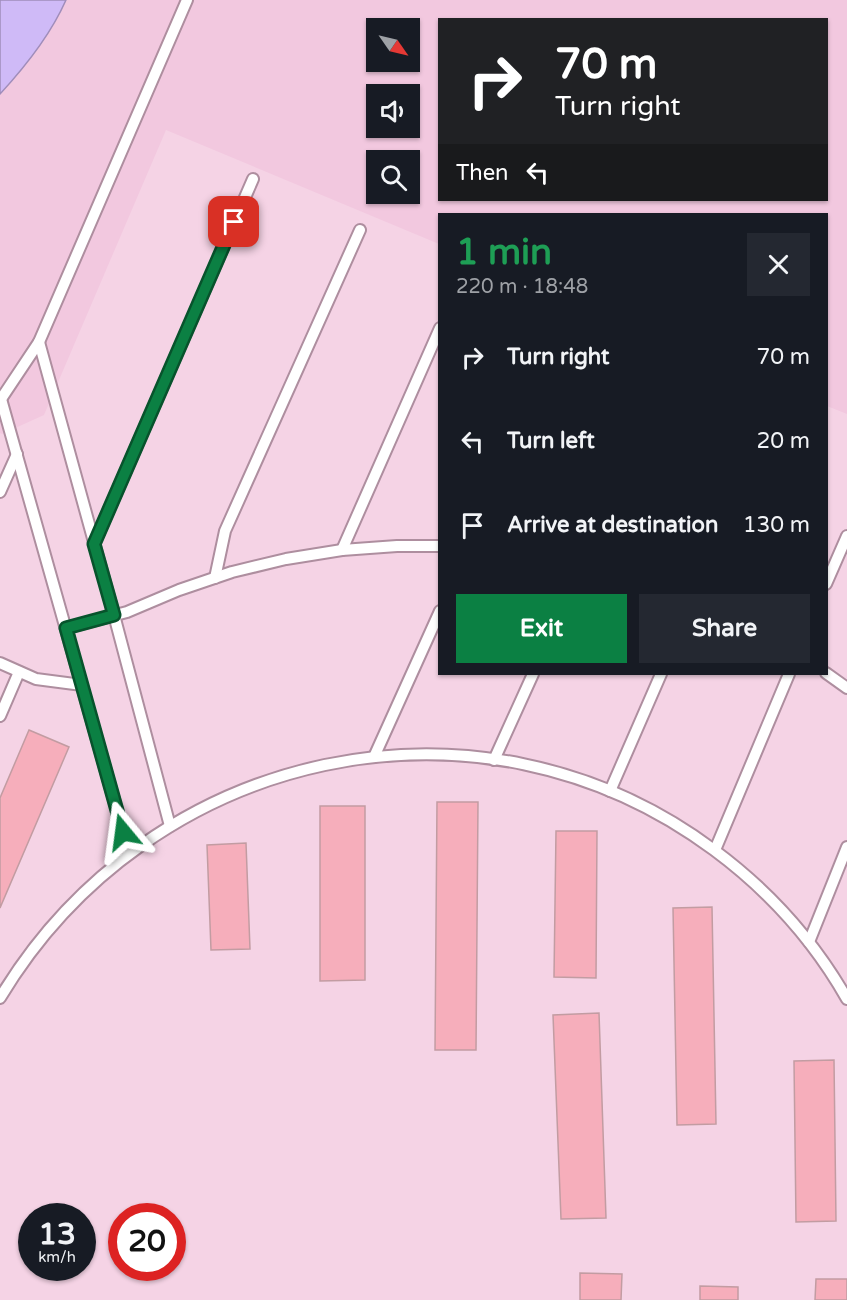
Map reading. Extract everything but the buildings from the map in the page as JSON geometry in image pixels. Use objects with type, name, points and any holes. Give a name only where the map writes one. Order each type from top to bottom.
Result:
[{"type":"lane","points":[[129,853],[1,399],[39,342],[188,0]]},
{"type":"lane","points":[[94,544],[253,179]]},
{"type":"lane","points":[[215,578],[225,531],[360,230]]},
{"type":"lane","points":[[342,550],[438,333]]},
{"type":"lane","points":[[39,342],[170,826]]},
{"type":"lane","points":[[0,492],[17,454]]},
{"type":"lane","points":[[828,580],[847,536]]},
{"type":"lane","points":[[66,628],[127,612],[179,590],[232,572],[286,559],[342,550],[438,546]]},
{"type":"lane","points":[[374,758],[438,614]]},
{"type":"lane","points":[[0,663],[36,679],[82,685]]},
{"type":"lane","points":[[0,716],[19,672]]},
{"type":"lane","points":[[828,674],[847,688]]},
{"type":"lane","points":[[494,760],[533,675]]},
{"type":"lane","points":[[610,791],[661,675]]},
{"type":"lane","points":[[715,850],[789,675]]},
{"type":"lane","points":[[0,998],[6,978],[86,889],[129,853],[170,826],[215,801],[261,783],[327,764],[405,755],[444,755],[522,764],[560,773],[610,791],[668,819],[715,850],[762,890],[809,942],[847,999]]},
{"type":"lane","points":[[809,942],[847,847]]},
{"type":"shaded area","points":[[0,0],[847,0],[847,414],[828,406],[828,213],[438,213],[438,244],[166,130],[44,415],[0,433]]},
{"type":"shaded area","points":[[0,0],[66,0],[37,50],[0,94]]},
{"type":"route","points":[[123,832],[66,628],[114,615],[94,544],[234,222]]}]
